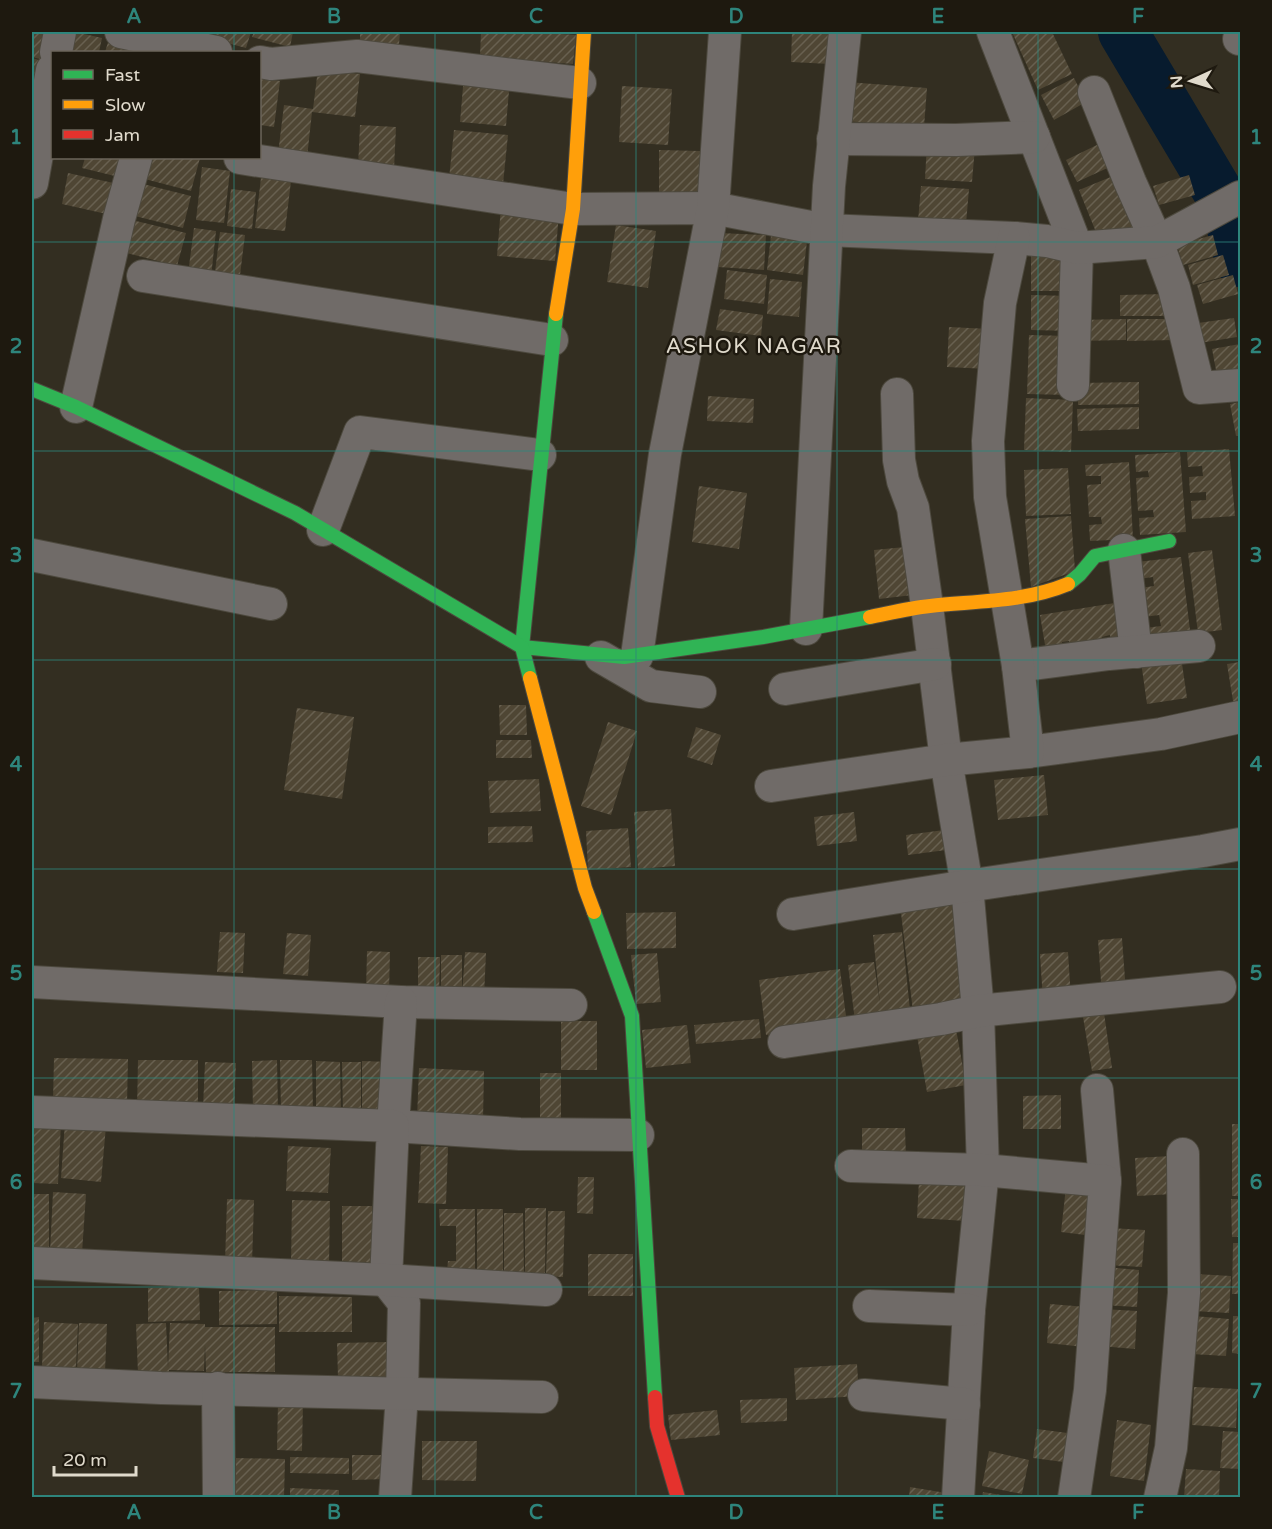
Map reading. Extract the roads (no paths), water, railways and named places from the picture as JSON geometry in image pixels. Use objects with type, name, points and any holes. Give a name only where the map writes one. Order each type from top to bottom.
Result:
[{"type":"street","points":[[56,51],[60,32]]},
{"type":"street","points":[[121,32],[157,46],[206,51]]},
{"type":"street","points":[[584,32],[573,209],[552,340],[540,455],[534,545],[522,647],[585,888],[632,1016],[657,1426],[678,1497]]},
{"type":"street","points":[[638,656],[665,454],[713,208],[725,32]]},
{"type":"street","points":[[806,629],[826,230],[845,32]]},
{"type":"street","points":[[993,32],[1077,248],[1073,385]]},
{"type":"street","points":[[261,62],[272,64],[341,45],[357,56],[580,83]]},
{"type":"street","points":[[32,183],[51,75]]},
{"type":"street","points":[[1094,93],[1174,288],[1199,388],[1229,386]]},
{"type":"street","points":[[833,139],[956,140],[1034,136]]},
{"type":"street","points":[[76,407],[119,219],[136,159]]},
{"type":"street","points":[[247,159],[573,209],[713,208],[826,230],[1014,238],[1047,241],[1077,248],[1157,242],[1240,197]]},
{"type":"street","points":[[1014,238],[1000,303],[988,441],[990,497],[1018,666],[1028,752]]},
{"type":"street","points":[[144,276],[552,340]]},
{"type":"street","points":[[32,389],[76,407],[295,513],[522,647],[624,657],[638,656],[806,629],[927,606],[1006,599],[1067,585],[1095,556],[1169,541]]},
{"type":"street","points":[[897,394],[899,460],[903,481],[913,508],[946,760],[967,886],[978,1011],[983,1170],[969,1310],[958,1497]]},
{"type":"street","points":[[323,530],[360,432],[540,455]]},
{"type":"street","points":[[1124,550],[1136,652]]},
{"type":"street","points":[[32,555],[270,604]]},
{"type":"street","points":[[1018,666],[1199,646]]},
{"type":"street","points":[[596,654],[651,686],[700,692]]},
{"type":"street","points":[[785,689],[935,664]]},
{"type":"street","points":[[771,786],[946,760],[1028,752],[1161,734],[1240,717]]},
{"type":"street","points":[[793,915],[1240,844]]},
{"type":"street","points":[[32,982],[402,1002],[571,1005]]},
{"type":"street","points":[[784,1042],[941,1019],[978,1011],[1220,987]]},
{"type":"street","points":[[395,1497],[402,1394],[404,1303],[386,1280],[393,1126],[402,1002]]},
{"type":"street","points":[[1074,1497],[1090,1389],[1105,1181],[1096,1090]]},
{"type":"street","points":[[32,1112],[393,1126],[520,1134],[638,1135]]},
{"type":"street","points":[[1160,1497],[1171,1448],[1184,1293],[1184,1154]]},
{"type":"street","points":[[851,1166],[983,1170],[1105,1181]]},
{"type":"street","points":[[32,1263],[546,1290]]},
{"type":"street","points":[[869,1306],[969,1310]]},
{"type":"street","points":[[32,1382],[161,1388],[542,1397]]},
{"type":"street","points":[[218,1388],[219,1497]]},
{"type":"street","points":[[864,1395],[964,1404]]},
{"type":"waterway","points":[[1123,32],[1227,207],[1240,262]]},
{"type":"district","name":"ASHOK NAGAR","points":[[754,346]]}]
